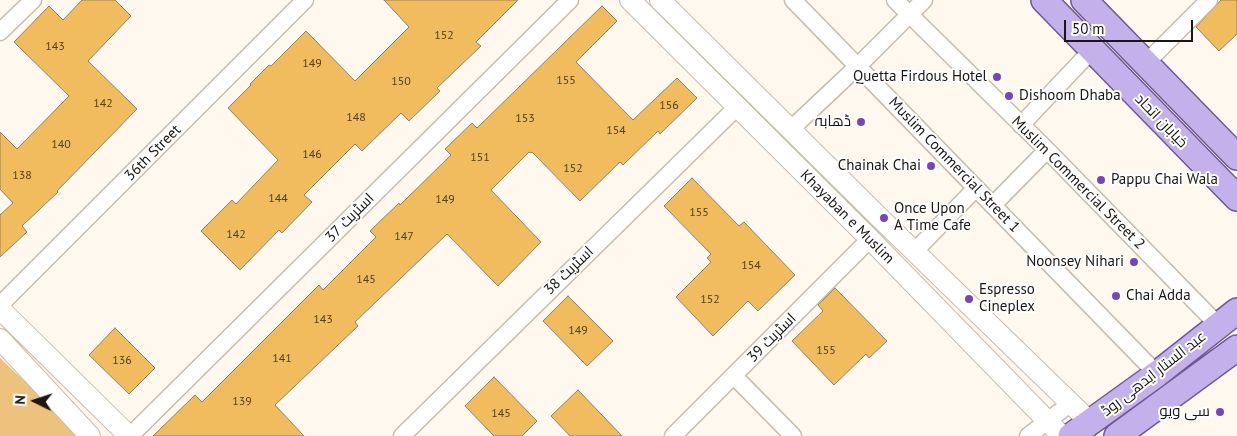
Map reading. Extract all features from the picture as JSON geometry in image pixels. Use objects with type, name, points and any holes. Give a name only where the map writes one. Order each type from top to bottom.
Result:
[{"type":"main road","name":"خیابان اتحاد","points":[[1044,0],[1237,198]]},
{"type":"main road","name":"خیابان اتحاد","points":[[1084,0],[1237,156]]},
{"type":"main road","name":"عبد الستار ایدھی روڈ","points":[[1081,429],[1157,374],[1227,318]]},
{"type":"main road","points":[[1117,436],[1237,348]]},
{"type":"street","points":[[0,32],[33,0]]},
{"type":"street","name":"36th Street","points":[[0,305],[305,0]]},
{"type":"street","name":"اسٹریٹ 37","points":[[130,436],[570,0]]},
{"type":"street","name":"Khayaban e Muslim","points":[[630,0],[870,239],[1055,429]]},
{"type":"street","name":"Khayaban e Muslim","points":[[660,0],[914,252],[1071,403],[1081,429]]},
{"type":"street","name":"Muslim Commercial Street 1","points":[[793,0],[1157,374]]},
{"type":"street","name":"Muslim Commercial Street 2","points":[[895,0],[1047,150],[1227,318]]},
{"type":"street","points":[[791,129],[924,0]]},
{"type":"street","points":[[1146,63],[1209,0]]},
{"type":"street","points":[[1021,125],[1092,50]]},
{"type":"street","points":[[699,69],[714,53]]},
{"type":"street","name":"اسٹریٹ 38","points":[[402,436],[737,107]]},
{"type":"street","points":[[993,205],[1047,150]]},
{"type":"street","points":[[914,252],[976,188]]},
{"type":"street","name":"اسٹریٹ 39","points":[[673,436],[870,239]]},
{"type":"street","points":[[0,309],[130,436]]},
{"type":"street","points":[[0,339],[90,436]]},
{"type":"street","points":[[51,394],[67,375]]},
{"type":"street","points":[[734,376],[794,436]]},
{"type":"street","points":[[1028,436],[1055,429],[1071,403]]},
{"type":"shaded area","points":[[0,358],[82,436],[0,436]]},
{"type":"building","points":[[82,0],[115,0],[131,16],[88,61],[137,109],[58,192],[22,226],[27,232],[0,257],[0,215],[13,203],[0,189],[0,132],[17,149],[69,96],[14,42],[49,6],[63,20]]},
{"type":"building","points":[[384,0],[518,0],[476,42],[481,46],[437,88],[440,91],[409,121],[401,113],[362,151],[355,144],[304,195],[312,202],[282,233],[279,230],[240,270],[201,231],[232,200],[236,204],[278,160],[228,108],[269,65],[271,66],[306,31],[355,81],[409,27]]},
{"type":"building","points":[[1221,0],[1237,0],[1237,34],[1219,51],[1196,27]]},
{"type":"building","points":[[602,6],[617,21],[576,62],[633,120],[677,78],[697,98],[660,134],[658,131],[623,165],[620,162],[580,201],[532,152],[529,152],[491,190],[541,242],[498,286],[447,234],[355,322],[358,326],[275,405],[304,436],[153,436],[195,395],[202,402],[319,285],[323,290],[376,237],[370,231],[399,203],[400,205],[451,155],[445,149],[472,123],[477,128]]},
{"type":"building","points":[[692,178],[739,226],[744,222],[795,275],[758,311],[748,301],[713,336],[676,297],[711,262],[707,258],[711,254],[664,206]]},
{"type":"building","points":[[835,288],[887,341],[869,358],[866,354],[834,385],[792,341],[823,311],[818,305]]},
{"type":"building","points":[[568,296],[613,341],[587,366],[543,321]]},
{"type":"building","points":[[115,328],[155,368],[129,394],[89,355]]},
{"type":"building","points":[[494,377],[537,421],[522,436],[494,436],[465,406]]},
{"type":"building","points":[[578,390],[622,436],[570,436],[551,416]]},
{"type":"place","name":"Quetta Firdous Hotel","points":[[997,77]]},
{"type":"place","name":"Dishoom Dhaba","points":[[1009,96]]},
{"type":"place","name":"ڈھابہ","points":[[861,122]]},
{"type":"place","name":"Chainak Chai","points":[[931,166]]},
{"type":"place","name":"Pappu Chai Wala","points":[[1101,180]]},
{"type":"place","name":"Once Upon A Time Cafe","points":[[884,218]]},
{"type":"place","name":"Noonsey Nihari","points":[[1134,262]]},
{"type":"place","name":"Chai Adda","points":[[1116,296]]},
{"type":"place","name":"Espresso Cineplex","points":[[969,299]]},
{"type":"place","name":"سی ویو","points":[[1220,412]]}]
